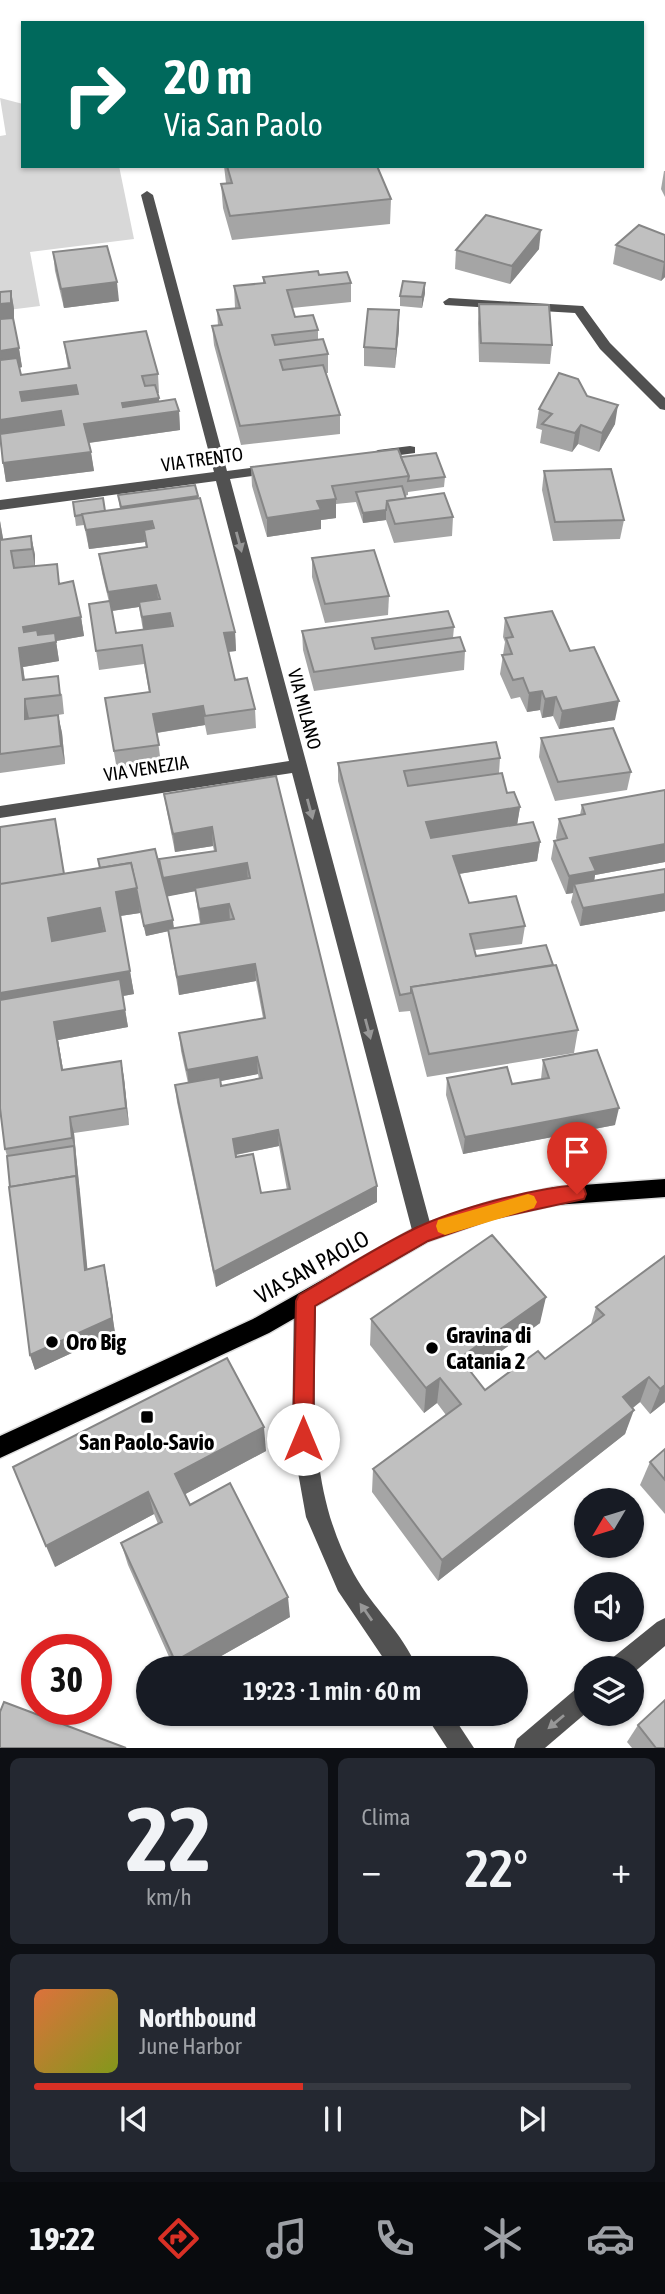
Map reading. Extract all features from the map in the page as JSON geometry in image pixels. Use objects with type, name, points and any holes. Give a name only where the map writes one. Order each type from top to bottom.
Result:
[{"type":"main road","name":"VIA SAN PAOLO","points":[[0,1447],[109,1398],[305,1301],[423,1234],[492,1210],[555,1195],[665,1188]]},
{"type":"street","name":"VIA MILANO","points":[[147,195],[423,1234]]},
{"type":"street","points":[[449,302],[579,309],[605,346],[665,406]]},
{"type":"street","points":[[369,456],[410,450]]},
{"type":"street","name":"VIA TRENTO","points":[[0,505],[289,467]]},
{"type":"street","name":"VIA VENEZIA","points":[[0,812],[299,766]]},
{"type":"street","points":[[305,1301],[303,1439],[317,1517],[346,1583],[397,1656]]},
{"type":"street","points":[[635,1656],[665,1630]]},
{"type":"street","points":[[526,1748],[574,1707]]},
{"type":"street","points":[[446,1726],[462,1748]]},
{"type":"shaded area","points":[[0,98],[21,103],[21,168],[119,168],[134,239],[30,252],[40,306],[0,311],[0,136],[6,135]]},
{"type":"building","points":[[228,168],[378,168],[391,199],[230,216],[221,184],[232,183]]},
{"type":"building","points":[[486,215],[541,230],[512,266],[456,250]]},
{"type":"building","points":[[639,225],[665,235],[665,262],[616,245]]},
{"type":"building","points":[[107,246],[117,282],[61,289],[53,252]]},
{"type":"building","points":[[318,271],[319,275],[347,272],[351,283],[287,290],[295,317],[313,315],[318,330],[272,335],[275,345],[323,339],[328,354],[280,360],[283,370],[323,365],[340,415],[240,426],[212,326],[222,325],[217,310],[240,308],[234,286],[265,283],[263,277]]},
{"type":"building","points":[[403,281],[425,283],[422,297],[400,296]]},
{"type":"building","points":[[11,291],[11,303],[0,304],[0,292]]},
{"type":"building","points":[[479,304],[549,305],[552,345],[481,343]]},
{"type":"building","points":[[368,309],[399,310],[396,349],[364,347]]},
{"type":"building","points":[[13,318],[19,348],[0,351],[0,319]]},
{"type":"building","points":[[146,331],[158,374],[142,376],[145,386],[155,385],[159,398],[122,403],[123,407],[175,399],[179,411],[84,424],[91,452],[3,463],[0,434],[64,425],[61,411],[0,420],[0,360],[17,358],[21,375],[70,368],[64,342]],"holes":[[[76,385],[78,394],[22,401],[20,392]]]},
{"type":"building","points":[[559,373],[578,379],[587,396],[618,405],[602,433],[581,425],[575,433],[542,424],[552,414],[539,409]]},
{"type":"building","points":[[398,449],[409,476],[332,486],[336,499],[317,501],[321,510],[267,518],[251,467]]},
{"type":"building","points":[[436,453],[445,477],[408,481],[409,476],[401,457]]},
{"type":"building","points":[[611,469],[624,520],[555,522],[544,471]]},
{"type":"building","points":[[195,485],[198,496],[121,507],[118,495]]},
{"type":"building","points":[[402,486],[406,499],[387,501],[386,510],[363,513],[356,492]]},
{"type":"building","points":[[444,493],[453,517],[395,524],[387,501]]},
{"type":"building","points":[[103,498],[105,511],[75,516],[73,502]]},
{"type":"building","points":[[200,498],[235,632],[224,633],[235,680],[247,678],[255,709],[205,716],[203,706],[153,714],[159,745],[114,751],[105,698],[150,692],[142,645],[96,651],[89,604],[110,601],[116,633],[173,626],[170,613],[142,617],[139,602],[160,599],[156,585],[108,592],[99,554],[147,547],[144,530],[154,528],[152,521],[86,530],[82,514]]},
{"type":"building","points":[[31,536],[32,549],[11,551],[14,568],[57,564],[59,584],[73,581],[81,617],[23,627],[24,632],[37,630],[38,635],[55,633],[56,642],[19,648],[23,680],[58,676],[60,695],[25,699],[25,719],[58,715],[61,746],[0,754],[0,540]]},
{"type":"building","points":[[374,550],[389,596],[325,604],[312,558]]},
{"type":"building","points":[[448,611],[454,627],[372,638],[375,649],[460,637],[465,651],[314,672],[302,631]]},
{"type":"building","points":[[552,611],[570,651],[594,647],[619,701],[562,711],[556,697],[545,699],[542,691],[529,693],[523,678],[513,680],[502,655],[512,654],[506,638],[513,637],[505,618]]},
{"type":"building","points":[[613,728],[631,772],[558,782],[541,738]]},
{"type":"building","points":[[496,742],[500,758],[404,771],[408,786],[502,773],[507,793],[514,792],[520,807],[426,822],[431,838],[533,822],[540,842],[453,856],[469,903],[516,896],[525,926],[470,934],[476,956],[546,945],[553,965],[411,987],[411,993],[400,995],[338,763]]},
{"type":"building","points":[[276,776],[377,1186],[214,1272],[175,1085],[220,1077],[221,1086],[262,1078],[257,1057],[187,1070],[179,1033],[265,1018],[255,964],[177,977],[168,929],[234,919],[229,904],[199,909],[195,888],[250,878],[247,863],[163,878],[159,859],[216,851],[212,827],[173,834],[164,794]],"holes":[[[278,1130],[290,1189],[261,1193],[253,1154],[236,1157],[233,1139]]]},
{"type":"building","points":[[665,790],[665,844],[590,858],[596,871],[569,876],[554,841],[567,838],[559,819],[585,814],[582,805]]},
{"type":"building","points":[[55,819],[64,874],[0,885],[0,827]]},
{"type":"building","points":[[155,849],[173,920],[144,926],[131,863],[100,868],[98,859]]},
{"type":"building","points":[[131,863],[137,888],[116,892],[130,971],[0,993],[0,884]],"holes":[[[100,908],[105,931],[52,941],[48,918]]]},
{"type":"building","points":[[665,869],[665,894],[583,908],[574,884]]},
{"type":"building","points":[[556,965],[578,1030],[429,1054],[411,987]]},
{"type":"building","points":[[120,979],[125,1010],[54,1022],[62,1070],[121,1061],[126,1108],[70,1117],[72,1138],[5,1149],[0,1108],[0,1000]]},
{"type":"building","points":[[597,1050],[619,1108],[465,1137],[447,1078],[507,1067],[512,1084],[549,1078],[543,1060]]},
{"type":"building","points":[[74,1146],[77,1184],[76,1176],[10,1187],[7,1156]]},
{"type":"building","points":[[76,1176],[85,1270],[104,1265],[112,1318],[30,1355],[9,1187]]},
{"type":"building","points":[[492,1235],[546,1297],[460,1358],[485,1390],[538,1351],[545,1359],[604,1315],[596,1307],[665,1256],[665,1385],[660,1389],[649,1377],[623,1397],[634,1410],[442,1560],[373,1469],[461,1404],[440,1378],[426,1388],[371,1319]]},
{"type":"building","points":[[227,1358],[264,1427],[175,1474],[190,1505],[230,1483],[288,1597],[184,1656],[173,1656],[121,1543],[162,1522],[148,1492],[46,1546],[13,1467]]},
{"type":"building","points":[[665,1449],[665,1480],[650,1462]]},
{"type":"building","points":[[665,1700],[665,1748],[656,1748],[639,1726],[644,1726],[644,1719]]},
{"type":"building","points":[[4,1702],[21,1708],[21,1725],[65,1725],[126,1748],[0,1748],[0,1712]]},
{"type":"slow traffic","points":[[445,1226],[492,1210],[528,1202]]},
{"type":"place","name":"Oro Big","points":[[52,1342]]},
{"type":"place","name":"Gravina di Catania 2","points":[[432,1348]]},
{"type":"place","name":"San Paolo-Savio","points":[[147,1417]]},
{"type":"route","points":[[303,1439],[305,1301],[423,1234],[492,1210],[555,1195],[577,1194]]}]
